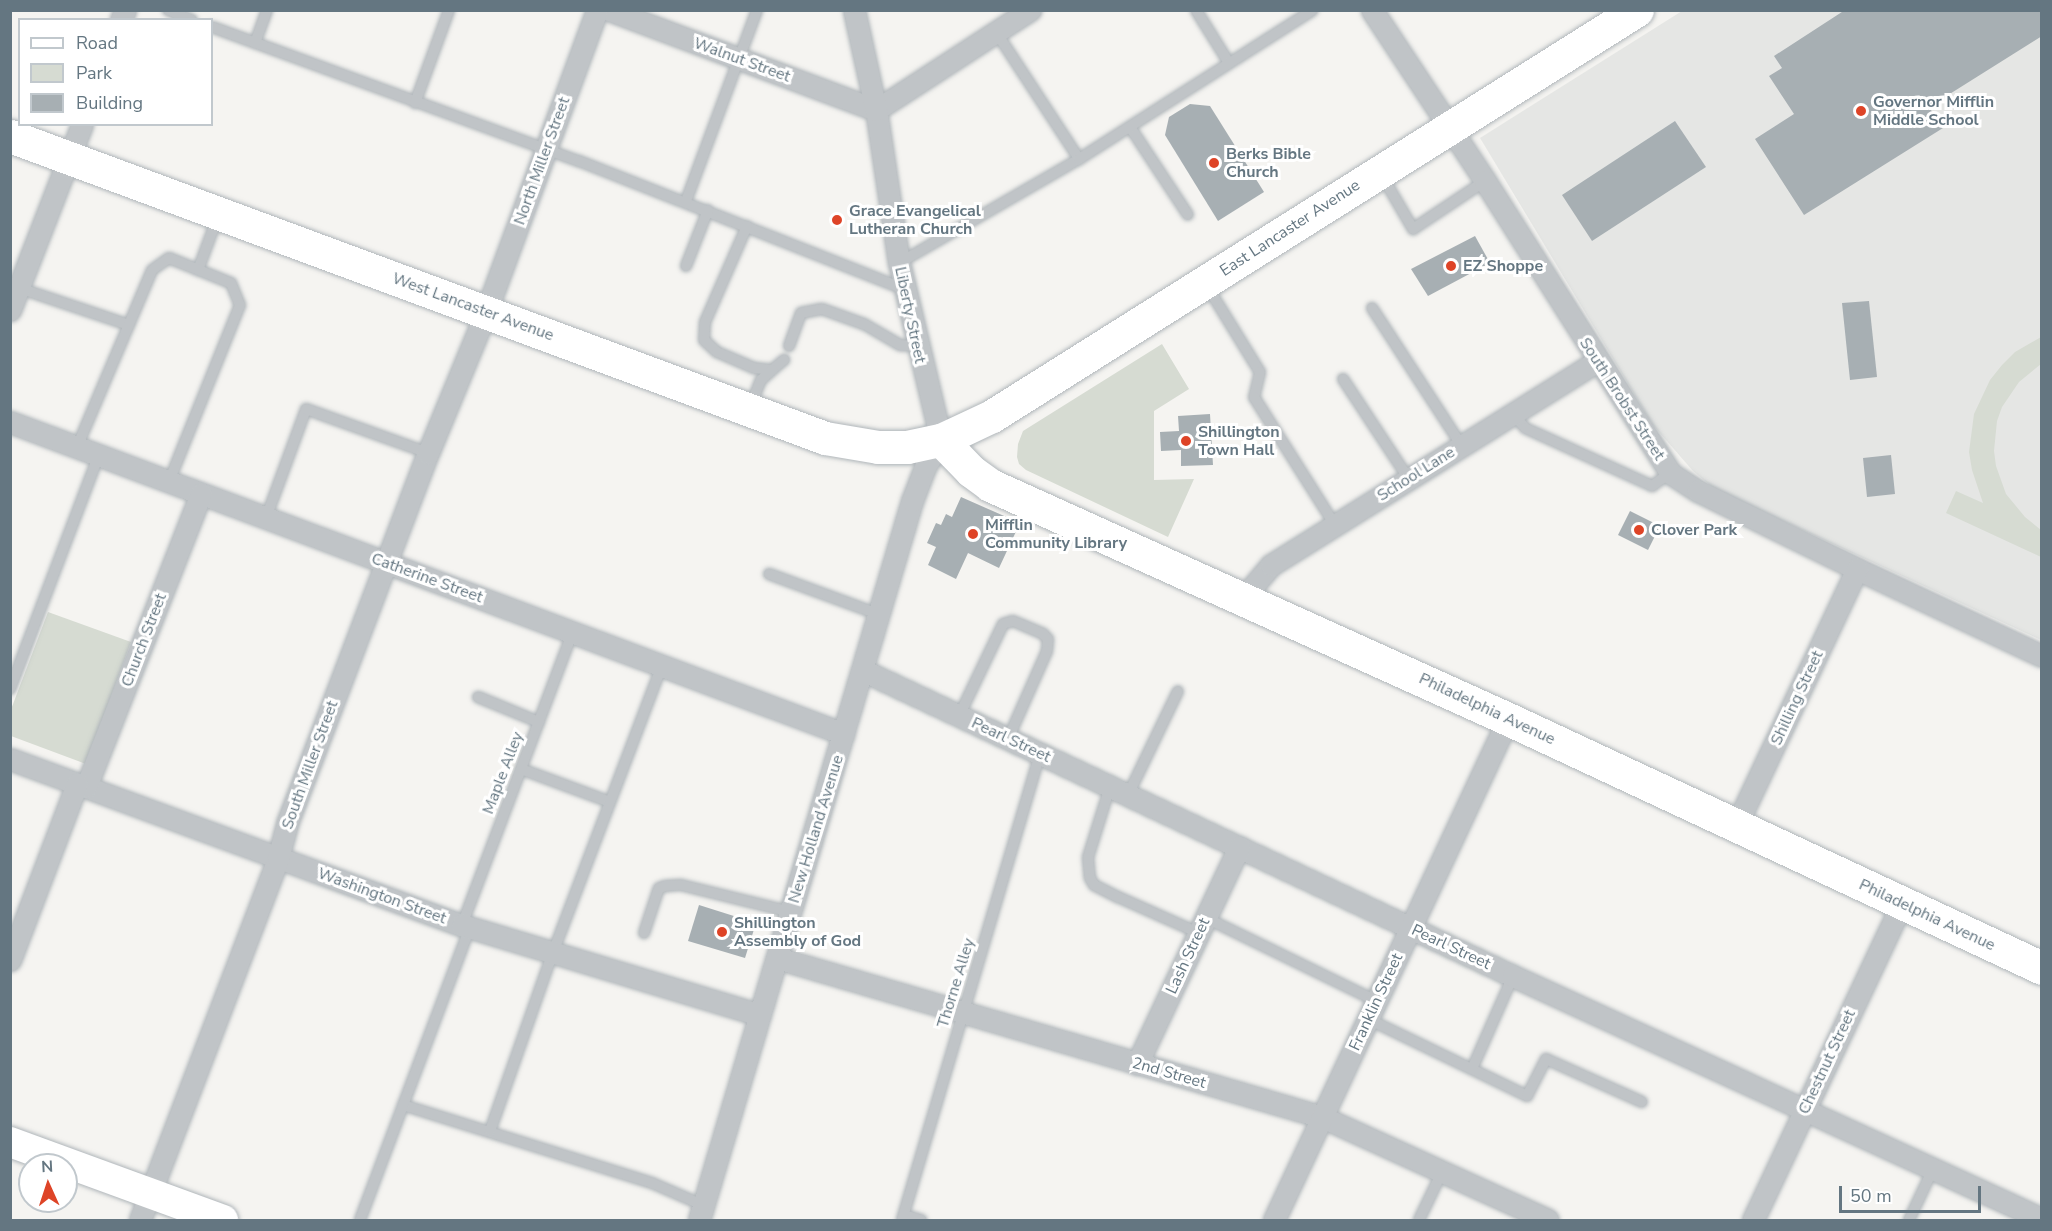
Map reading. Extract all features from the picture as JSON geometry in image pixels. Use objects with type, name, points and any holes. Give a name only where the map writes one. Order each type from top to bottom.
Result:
[{"type":"main road","name":"East Lancaster Avenue","points":[[941,440],[992,416],[1636,10]]},
{"type":"main road","name":"West Lancaster Avenue","points":[[10,136],[846,444],[907,447],[941,440]]},
{"type":"main road","name":"Philadelphia Avenue","points":[[941,440],[971,471],[990,485],[1508,719],[2042,968]]},
{"type":"street","name":"North Miller Street","points":[[486,312],[597,10]]},
{"type":"street","name":"Walnut Street","points":[[609,10],[876,110]]},
{"type":"street","name":"Liberty Street","points":[[855,10],[876,110],[904,289],[941,440]]},
{"type":"street","points":[[876,110],[1030,10]]},
{"type":"street","name":"South Brobst Street","points":[[1372,10],[1485,181],[1670,473],[1698,491],[2042,656]]},
{"type":"street","points":[[10,310],[81,126]]},
{"type":"street","name":"South Miller Street","points":[[144,1207],[278,858],[288,821],[428,453],[486,312]]},
{"type":"street","name":"School Lane","points":[[1243,598],[1271,565],[1598,361]]},
{"type":"street","name":"Catherine Street","points":[[10,422],[844,734]]},
{"type":"street","name":"New Holland Avenue","points":[[702,1214],[912,501],[925,467],[941,440]]},
{"type":"street","name":"Church Street","points":[[12,951],[201,494]]},
{"type":"street","name":"Shilling Street","points":[[1736,826],[1857,569]]},
{"type":"street","name":"Pearl Street","points":[[862,670],[1513,976],[2042,1219]]},
{"type":"street","name":"Franklin Street","points":[[1274,1221],[1508,719]]},
{"type":"street","name":"Washington Street","points":[[10,759],[466,927],[552,955],[760,1015]]},
{"type":"street","name":"Lash Street","points":[[1137,1064],[1239,847]]},
{"type":"street","name":"Chestnut Street","points":[[1753,1221],[1902,903]]},
{"type":"street","name":"2nd Street","points":[[777,958],[1322,1117],[1548,1221]]},
{"type":"street","points":[[10,1142],[144,1207],[223,1221]]},
{"type":"lane","points":[[168,10],[187,18]]},
{"type":"lane","points":[[255,43],[267,10]]},
{"type":"lane","points":[[415,103],[449,10]]},
{"type":"lane","points":[[686,201],[757,10]]},
{"type":"lane","points":[[1196,10],[1229,63]]},
{"type":"lane","points":[[899,263],[1079,159],[1313,10]]},
{"type":"lane","points":[[213,27],[686,201],[904,289]]},
{"type":"lane","points":[[996,32],[1079,159]]},
{"type":"lane","points":[[1130,127],[1188,215]]},
{"type":"lane","points":[[1379,171],[1413,229],[1485,181]]},
{"type":"lane","points":[[686,266],[708,210]]},
{"type":"lane","points":[[198,270],[219,213]]},
{"type":"lane","points":[[747,226],[705,322],[704,340],[717,352],[754,368],[772,370]]},
{"type":"lane","points":[[77,447],[152,270],[169,258],[231,283],[240,305],[169,482]]},
{"type":"lane","points":[[1205,282],[1260,372],[1254,397],[1335,525]]},
{"type":"lane","points":[[19,288],[129,325]]},
{"type":"lane","points":[[1372,308],[1462,446]]},
{"type":"lane","points":[[789,346],[801,313],[822,309],[864,324],[900,345],[917,346]]},
{"type":"lane","points":[[750,410],[761,380],[784,360]]},
{"type":"lane","points":[[1343,378],[1409,479]]},
{"type":"lane","points":[[266,518],[306,409],[428,453]]},
{"type":"lane","points":[[1513,414],[1525,428],[1652,486],[1670,473]]},
{"type":"lane","points":[[10,689],[99,456]]},
{"type":"lane","points":[[769,574],[878,614]]},
{"type":"lane","points":[[959,716],[1003,624],[1013,621],[1043,634],[1048,639],[1047,651],[1008,739]]},
{"type":"lane","name":"Maple Alley","points":[[360,1221],[521,769],[573,632]]},
{"type":"lane","points":[[490,1131],[552,955],[662,666]]},
{"type":"lane","points":[[1178,691],[1119,791],[1088,857],[1087,868],[1094,885],[1202,926],[1372,1010],[1472,1069],[1527,1096],[1546,1059],[1642,1102]]},
{"type":"lane","points":[[478,697],[539,722]]},
{"type":"lane","name":"Thorne Alley","points":[[903,1218],[1040,754]]},
{"type":"lane","points":[[521,769],[610,802]]},
{"type":"lane","points":[[644,933],[658,888],[665,886],[681,885],[791,912]]},
{"type":"lane","points":[[1472,1069],[1513,976]]},
{"type":"lane","points":[[403,1105],[490,1131],[503,1139],[652,1184],[702,1214]]},
{"type":"lane","points":[[1909,1221],[1933,1169]]},
{"type":"lane","points":[[1419,1221],[1442,1172]]},
{"type":"lane","points":[[903,1218],[921,1221]]},
{"type":"shaded area","points":[[1682,11],[2041,11],[2041,640],[1716,490],[1693,471],[1653,425],[1480,138]]},
{"type":"green space","points":[[2041,337],[2041,364],[2019,382],[2002,407],[1997,421],[1994,451],[1996,466],[2006,494],[2025,517],[2041,530],[2041,557],[1946,513],[1956,491],[1983,503],[1972,470],[1969,452],[1974,414],[1990,380],[2002,365],[2015,352]]},
{"type":"green space","points":[[1162,344],[1189,389],[1154,411],[1154,480],[1194,479],[1168,537],[1026,470],[1019,464],[1017,457],[1018,444],[1023,431]]},
{"type":"green space","points":[[48,612],[131,642],[86,764],[11,736],[10,712]]},
{"type":"building","name":"Governor Mifflin Middle School","points":[[1845,10],[2042,10],[2042,36],[1929,107],[1943,128],[1804,215],[1755,139],[1794,114],[1769,76],[1782,68],[1774,56]]},
{"type":"building","name":"Berks Bible Church","points":[[1190,104],[1210,106],[1264,192],[1218,221],[1165,135],[1169,117]]},
{"type":"building","points":[[1675,121],[1706,167],[1592,241],[1562,195]]},
{"type":"building","name":"EZ Shoppe","points":[[1475,236],[1490,263],[1428,296],[1411,269]]},
{"type":"building","points":[[1869,301],[1877,377],[1850,380],[1842,303]]},
{"type":"building","name":"Shillington Town Hall","points":[[1210,414],[1213,465],[1181,466],[1181,450],[1161,451],[1160,432],[1179,431],[1178,416]]},
{"type":"building","points":[[1891,455],[1895,494],[1867,497],[1863,458]]},
{"type":"building","name":"Mifflin Community Library","points":[[961,497],[1020,523],[999,568],[968,553],[956,579],[928,565],[936,547],[927,543],[936,523],[941,525],[946,514],[952,517]]},
{"type":"building","name":"Clover Park","points":[[1630,511],[1660,526],[1648,550],[1618,535]]},
{"type":"building","name":"Shillington Assembly of God","points":[[699,905],[756,923],[745,958],[688,941]]},
{"type":"place","name":"Governor Mifflin Middle School","points":[[1861,111]]},
{"type":"place","name":"Berks Bible Church","points":[[1214,163]]},
{"type":"place","name":"Grace Evangelical Lutheran Church","points":[[837,220]]},
{"type":"place","name":"EZ Shoppe","points":[[1451,266]]},
{"type":"place","name":"Shillington Town Hall","points":[[1186,441]]},
{"type":"place","name":"Clover Park","points":[[1639,530]]},
{"type":"place","name":"Mifflin Community Library","points":[[973,534]]},
{"type":"place","name":"Shillington Assembly of God","points":[[722,932]]}]
